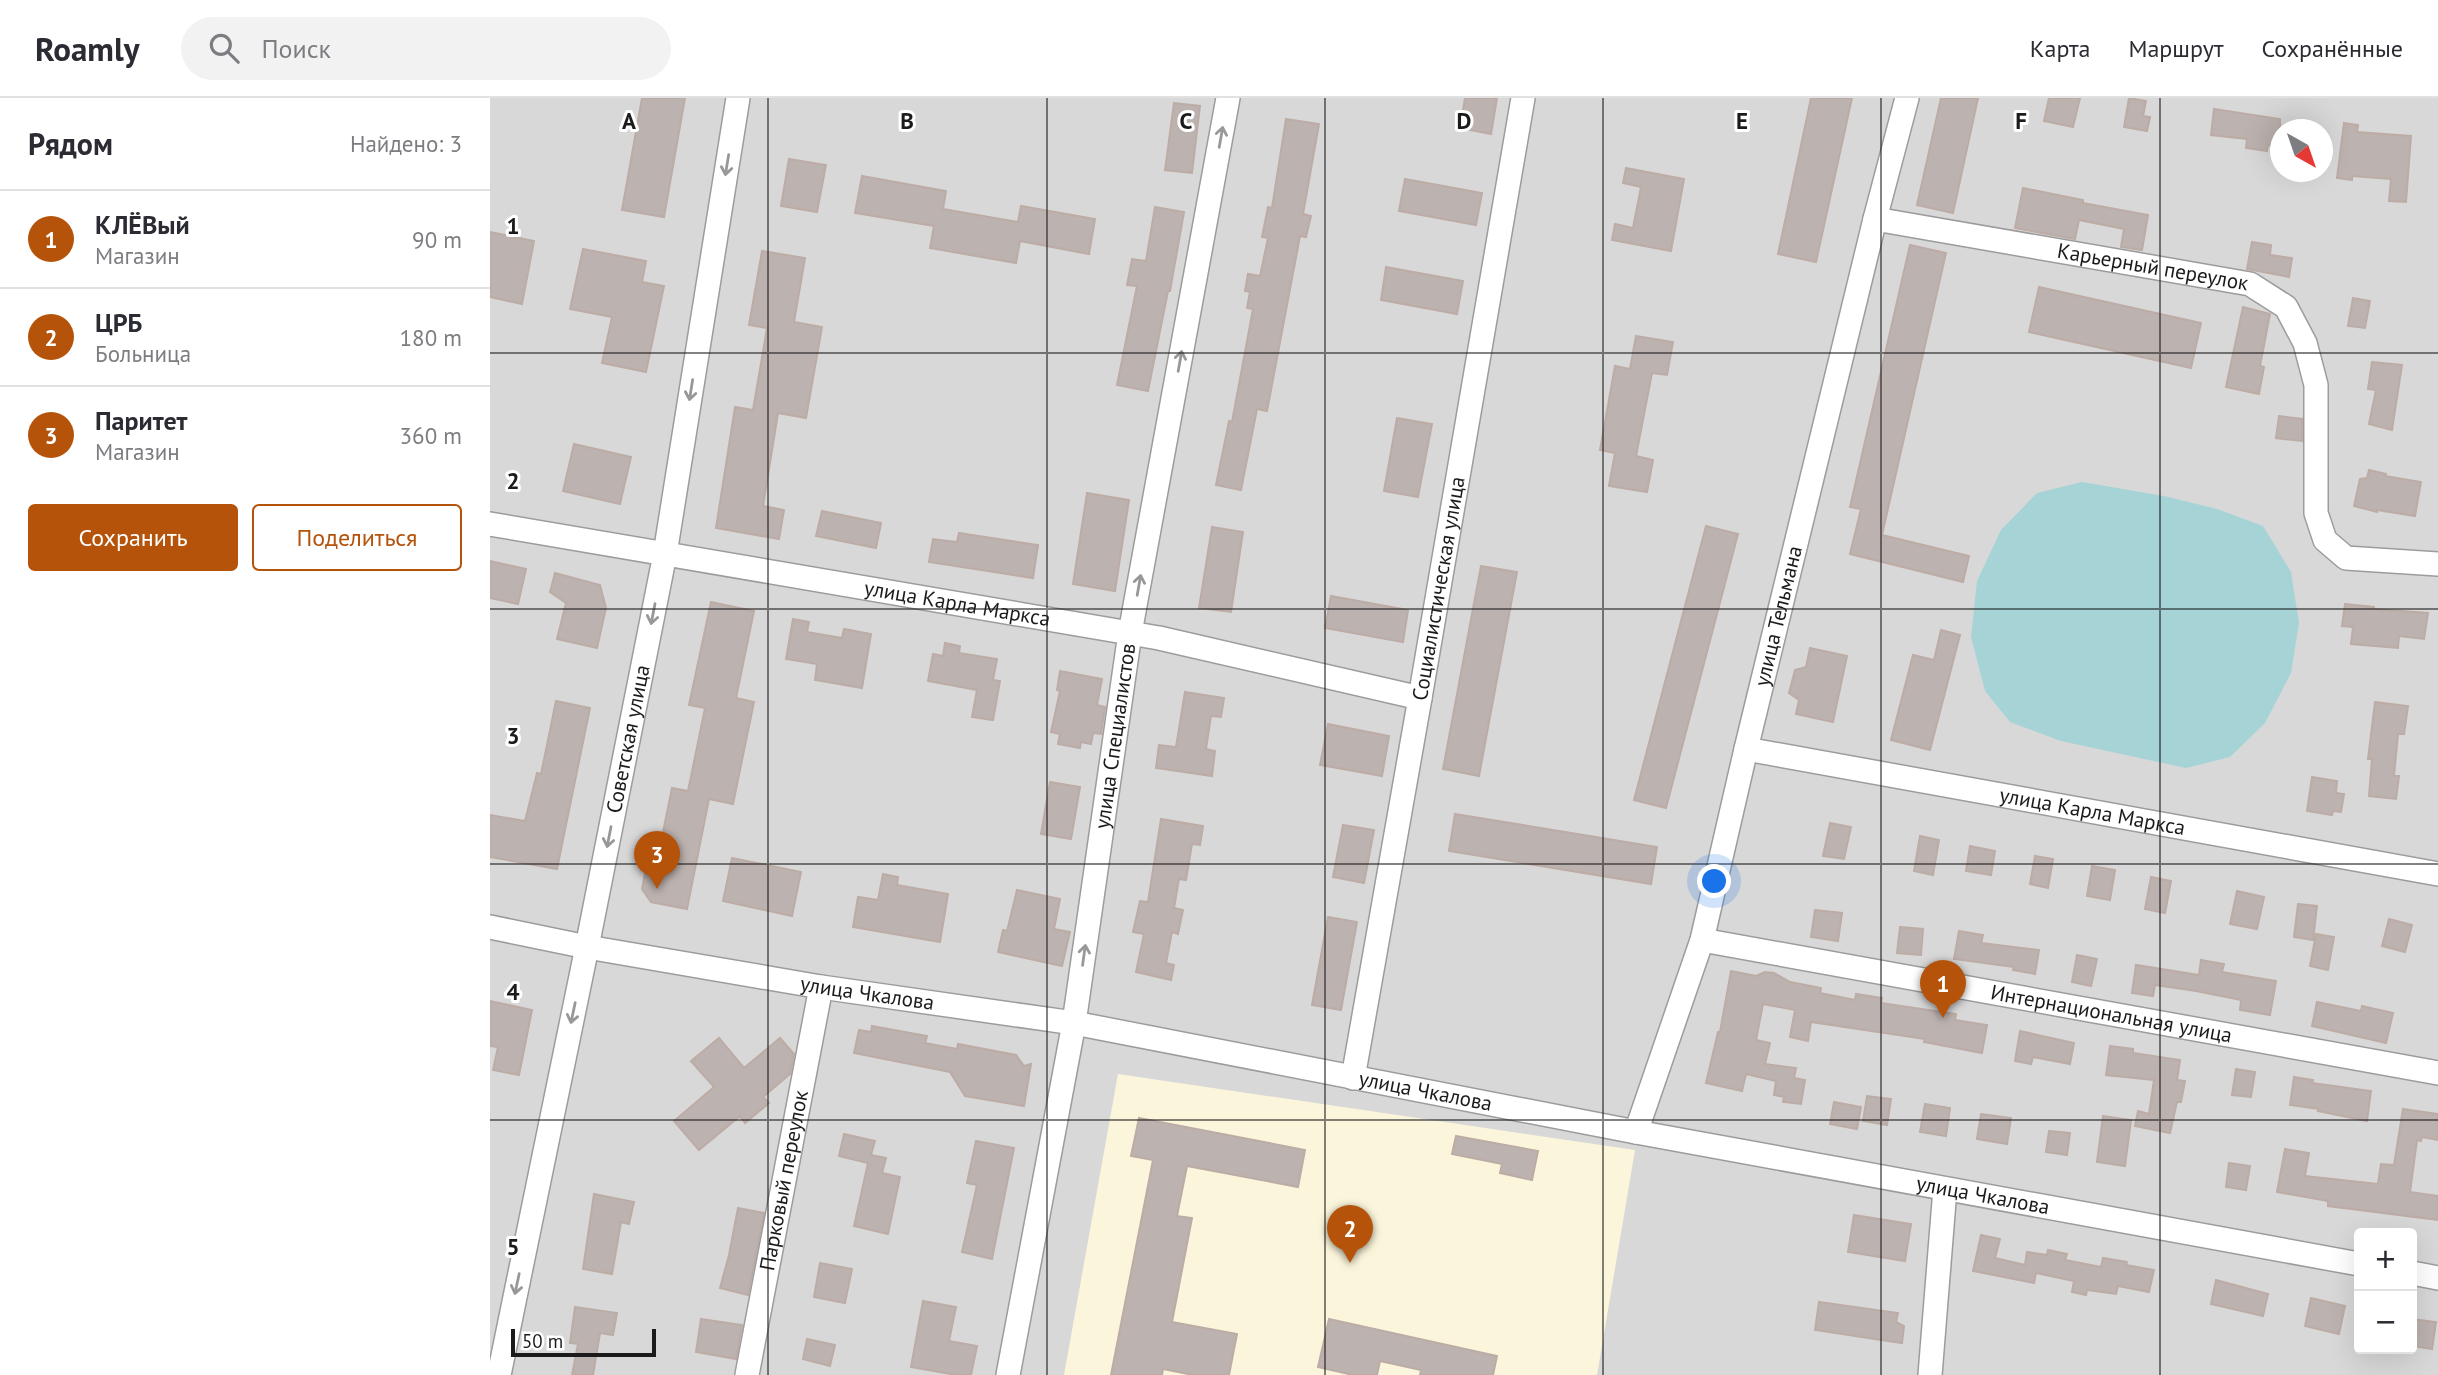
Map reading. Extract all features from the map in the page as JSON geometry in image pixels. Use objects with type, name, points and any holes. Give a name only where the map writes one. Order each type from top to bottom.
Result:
[{"type":"street","name":"Советская улица","points":[[499,1375],[665,554],[738,98]]},
{"type":"street","name":"улица Специалистов","points":[[1008,1375],[1074,1023],[1130,633],[1228,98]]},
{"type":"street","name":"Социалистическая улица","points":[[1353,1078],[1523,98]]},
{"type":"street","name":"улица Тельмана","points":[[1636,1132],[1702,940],[1875,219],[1907,98]]},
{"type":"street","name":"Карьерный переулок","points":[[1875,219],[2250,284],[2286,307],[2305,343],[2316,384],[2316,513],[2325,540],[2346,558],[2438,564]]},
{"type":"street","name":"улица Карла Маркса","points":[[490,524],[1130,633],[1420,698]]},
{"type":"street","name":"улица Карла Маркса","points":[[1746,749],[2438,874]]},
{"type":"street","name":"улица Чкалова","points":[[490,927],[587,947],[821,987],[1074,1023],[1636,1132],[2354,1263]]},
{"type":"street","name":"Интернациональная улица","points":[[1702,940],[2438,1073]]},
{"type":"street","name":"Парковый переулок","points":[[747,1375],[821,987]]},
{"type":"street","points":[[1930,1375],[1945,1189]]},
{"type":"street","points":[[2417,1274],[2438,1278]]},
{"type":"shaded area","points":[[490,98],[2438,98],[2438,1375],[490,1375]]},
{"type":"shaded area","points":[[1118,1074],[1635,1150],[1597,1375],[1064,1375]]},
{"type":"water","points":[[2082,482],[2164,496],[2217,509],[2263,526],[2291,572],[2299,623],[2291,673],[2265,723],[2230,757],[2186,768],[2061,741],[2010,722],[1985,691],[1971,637],[1977,581],[2001,530],[2037,493]]},
{"type":"building","points":[[642,98],[685,98],[664,217],[622,210]]},
{"type":"building","points":[[1465,98],[1497,98],[1491,134],[1460,128]]},
{"type":"building","points":[[1811,98],[1852,98],[1816,262],[1778,254]]},
{"type":"building","points":[[1941,98],[1978,98],[1953,213],[1917,205]]},
{"type":"building","points":[[2049,98],[2080,98],[2073,127],[2044,121]]},
{"type":"building","points":[[2129,98],[2146,101],[2143,116],[2150,117],[2147,131],[2124,127]]},
{"type":"building","points":[[1174,103],[1200,106],[1192,173],[1165,170]]},
{"type":"building","points":[[2214,109],[2280,119],[2270,119],[2270,145],[2267,151],[2246,148],[2247,139],[2211,135]]},
{"type":"building","points":[[1286,119],[1319,124],[1303,214],[1311,216],[1306,237],[1300,236],[1267,411],[1257,409],[1241,490],[1216,485],[1229,421],[1232,422],[1253,309],[1247,308],[1250,292],[1245,291],[1248,274],[1260,276],[1268,238],[1262,237],[1268,207],[1272,208]]},
{"type":"building","points":[[2344,123],[2358,125],[2357,132],[2411,136],[2406,202],[2389,201],[2391,179],[2352,176],[2352,180],[2337,178]]},
{"type":"building","points":[[789,159],[826,165],[817,212],[781,206]]},
{"type":"building","points":[[1626,168],[1684,179],[1671,251],[1612,240],[1615,224],[1633,228],[1641,187],[1623,183]]},
{"type":"building","points":[[862,176],[946,191],[943,209],[1018,222],[1021,206],[1095,219],[1089,254],[1020,241],[1016,263],[930,248],[934,226],[855,213]]},
{"type":"building","points":[[1405,179],[1482,193],[1476,225],[1399,211]]},
{"type":"building","points":[[2023,188],[2148,215],[2142,250],[2121,247],[2124,229],[2079,220],[2075,239],[2015,228]]},
{"type":"building","points":[[1155,207],[1184,212],[1148,391],[1117,385],[1137,286],[1127,285],[1132,259],[1146,261]]},
{"type":"building","points":[[490,232],[534,241],[522,304],[490,297]]},
{"type":"building","points":[[2252,242],[2271,245],[2270,255],[2292,258],[2289,277],[2247,269]]},
{"type":"building","points":[[1910,245],[1946,253],[1882,535],[1969,556],[1963,582],[1850,554],[1861,509],[1850,507]]},
{"type":"building","points":[[583,249],[646,261],[642,282],[664,286],[646,372],[602,363],[612,317],[570,309]]},
{"type":"building","points":[[762,251],[805,258],[794,322],[822,327],[806,418],[778,413],[763,506],[784,510],[779,539],[716,528],[735,407],[753,410],[767,328],[749,325]]},
{"type":"building","points":[[1386,267],[1463,281],[1457,314],[1381,300]]},
{"type":"building","points":[[2039,287],[2201,323],[2191,368],[2029,332]]},
{"type":"building","points":[[2353,298],[2370,301],[2365,328],[2348,326]]},
{"type":"building","points":[[2243,307],[2270,314],[2260,366],[2264,367],[2259,394],[2226,387]]},
{"type":"building","points":[[1636,336],[1673,342],[1667,375],[1652,373],[1636,456],[1653,460],[1647,492],[1609,486],[1615,453],[1600,450],[1615,366],[1630,369]]},
{"type":"building","points":[[2372,362],[2402,365],[2392,430],[2369,424],[2376,390],[2368,389]]},
{"type":"building","points":[[2279,416],[2302,419],[2302,441],[2276,438]]},
{"type":"building","points":[[1397,418],[1432,424],[1418,497],[1384,491]]},
{"type":"building","points":[[574,444],[631,457],[620,504],[563,491]]},
{"type":"building","points":[[2369,470],[2386,474],[2385,476],[2421,482],[2415,516],[2377,512],[2354,506],[2360,479],[2367,478]]},
{"type":"building","points":[[1087,493],[1129,500],[1115,591],[1073,584]]},
{"type":"building","points":[[822,511],[881,523],[876,548],[816,536]]},
{"type":"building","points":[[1706,526],[1738,534],[1666,808],[1634,800]]},
{"type":"building","points":[[1212,527],[1243,532],[1231,612],[1199,608]]},
{"type":"building","points":[[959,533],[1038,545],[1033,578],[929,562],[933,539],[957,542]]},
{"type":"building","points":[[490,561],[526,569],[518,604],[490,598]]},
{"type":"building","points":[[1481,566],[1517,572],[1479,776],[1443,769]]},
{"type":"building","points":[[555,573],[600,585],[606,608],[597,648],[557,639],[566,603],[550,592]]},
{"type":"building","points":[[1331,596],[1408,610],[1403,642],[1325,628]]},
{"type":"building","points":[[711,602],[754,611],[736,698],[754,702],[733,804],[709,799],[687,909],[651,902],[642,889],[646,869],[655,871],[672,788],[688,791],[705,708],[689,705]]},
{"type":"building","points":[[2345,604],[2428,613],[2424,639],[2399,636],[2398,648],[2351,644],[2353,627],[2342,626]]},
{"type":"building","points":[[793,619],[809,622],[807,632],[842,638],[844,629],[871,634],[862,688],[815,680],[817,664],[786,659]]},
{"type":"building","points":[[1941,630],[1960,635],[1930,750],[1891,740],[1913,655],[1934,660]]},
{"type":"building","points":[[945,643],[960,646],[959,653],[997,659],[993,680],[1000,681],[993,720],[972,717],[977,690],[928,681],[933,654],[943,656]]},
{"type":"building","points":[[1810,648],[1847,656],[1833,722],[1796,714],[1799,700],[1789,693],[1795,670],[1806,667]]},
{"type":"building","points":[[1060,671],[1102,679],[1097,705],[1105,707],[1101,734],[1093,733],[1091,744],[1081,742],[1080,748],[1058,744],[1060,734],[1051,732],[1060,691],[1057,690]]},
{"type":"building","points":[[1185,692],[1224,698],[1221,717],[1211,716],[1206,749],[1215,751],[1212,776],[1156,768],[1159,745],[1176,747]]},
{"type":"building","points":[[556,701],[590,708],[557,869],[490,857],[490,815],[525,821],[537,773],[541,774]]},
{"type":"building","points":[[2375,702],[2408,706],[2404,734],[2398,734],[2394,776],[2399,776],[2396,799],[2369,796],[2372,759],[2368,759]]},
{"type":"building","points":[[1328,724],[1389,736],[1382,776],[1320,765]]},
{"type":"building","points":[[2312,777],[2337,781],[2336,793],[2344,794],[2341,812],[2333,811],[2332,815],[2307,811]]},
{"type":"building","points":[[1050,782],[1080,787],[1071,839],[1041,834]]},
{"type":"building","points":[[1455,814],[1657,847],[1651,884],[1449,851]]},
{"type":"building","points":[[1161,819],[1203,826],[1200,845],[1192,844],[1186,880],[1179,879],[1174,908],[1183,910],[1178,934],[1172,932],[1166,963],[1174,965],[1171,980],[1136,972],[1144,934],[1133,932],[1140,901],[1148,902]]},
{"type":"building","points":[[1830,823],[1851,827],[1844,859],[1823,856]]},
{"type":"building","points":[[1343,825],[1374,830],[1364,883],[1333,877]]},
{"type":"building","points":[[1920,836],[1939,840],[1933,875],[1914,871]]},
{"type":"building","points":[[1970,846],[1995,851],[1991,875],[1966,871]]},
{"type":"building","points":[[2035,856],[2053,859],[2048,888],[2030,884]]},
{"type":"building","points":[[732,858],[801,872],[792,916],[723,901]]},
{"type":"building","points":[[2092,866],[2115,870],[2110,900],[2087,896]]},
{"type":"building","points":[[883,874],[898,877],[897,885],[948,894],[940,942],[853,927],[858,897],[878,900]]},
{"type":"building","points":[[2151,877],[2171,881],[2165,913],[2145,909]]},
{"type":"building","points":[[1017,890],[1060,899],[1054,929],[1070,932],[1062,966],[998,952],[1003,930],[1007,931]]},
{"type":"building","points":[[2237,891],[2264,897],[2257,929],[2230,924]]},
{"type":"building","points":[[2298,904],[2317,906],[2313,940],[2294,937]]},
{"type":"building","points":[[1815,910],[1842,913],[1838,941],[1811,937]]},
{"type":"building","points":[[1328,917],[1357,922],[1341,1010],[1312,1005]]},
{"type":"building","points":[[2389,919],[2412,925],[2405,952],[2382,946]]},
{"type":"building","points":[[1900,927],[1923,929],[1921,955],[1897,953]]},
{"type":"building","points":[[1959,931],[1983,935],[1981,943],[2039,950],[2035,974],[2013,970],[2014,967],[1954,959]]},
{"type":"building","points":[[2316,934],[2334,937],[2328,970],[2310,966]]},
{"type":"building","points":[[2077,955],[2097,959],[2091,986],[2072,982]]},
{"type":"building","points":[[2201,960],[2224,964],[2222,972],[2276,981],[2270,1015],[2240,1010],[2241,1000],[2196,991],[2155,985],[2153,996],[2132,993],[2136,965],[2199,975]]},
{"type":"building","points":[[1731,971],[1756,976],[1765,972],[1774,973],[1790,982],[1821,988],[1820,993],[1855,1000],[1856,994],[1882,998],[1881,1003],[1956,1014],[1955,1020],[1987,1025],[1982,1053],[1924,1042],[1925,1039],[1811,1022],[1808,1041],[1790,1037],[1795,1010],[1763,1004],[1756,1040],[1770,1043],[1765,1064],[1796,1068],[1794,1078],[1805,1080],[1801,1104],[1783,1102],[1784,1097],[1774,1095],[1776,1081],[1746,1074],[1742,1091],[1706,1083],[1720,1032]]},
{"type":"building","points":[[490,1001],[532,1010],[519,1075],[493,1070],[498,1047],[490,1046]]},
{"type":"building","points":[[2317,1002],[2361,1011],[2362,1006],[2393,1013],[2386,1043],[2312,1026]]},
{"type":"building","points":[[872,1026],[927,1036],[925,1043],[957,1049],[958,1044],[1016,1055],[1024,1066],[1031,1064],[1024,1106],[965,1096],[950,1072],[854,1053],[859,1030],[871,1032]]},
{"type":"building","points":[[2020,1031],[2074,1043],[2070,1064],[2033,1057],[2031,1064],[2015,1061]]},
{"type":"building","points":[[719,1038],[744,1068],[780,1038],[794,1054],[790,1074],[763,1097],[769,1103],[745,1123],[740,1116],[699,1150],[674,1121],[714,1087],[691,1061]]},
{"type":"building","points":[[2110,1046],[2133,1049],[2133,1053],[2180,1060],[2177,1080],[2185,1081],[2170,1133],[2135,1126],[2138,1111],[2149,1114],[2154,1080],[2106,1075]]},
{"type":"building","points":[[2236,1069],[2255,1072],[2251,1097],[2232,1095]]},
{"type":"building","points":[[2294,1077],[2313,1080],[2312,1083],[2371,1091],[2367,1121],[2290,1105]]},
{"type":"building","points":[[1867,1096],[1891,1099],[1887,1125],[1863,1121]]},
{"type":"building","points":[[1834,1102],[1861,1107],[1857,1129],[1830,1124]]},
{"type":"building","points":[[1925,1104],[1950,1108],[1946,1136],[1920,1132]]},
{"type":"building","points":[[2403,1109],[2438,1114],[2438,1140],[2422,1137],[2421,1141],[2417,1140],[2410,1192],[2438,1196],[2438,1220],[2328,1206],[2328,1201],[2277,1192],[2285,1149],[2309,1153],[2305,1176],[2378,1184],[2381,1164],[2394,1165]]},
{"type":"building","points":[[1981,1114],[2011,1118],[2007,1144],[1977,1139]]},
{"type":"building","points":[[2103,1116],[2131,1120],[2125,1166],[2097,1162]]},
{"type":"building","points":[[1139,1118],[1305,1150],[1298,1187],[1187,1166],[1177,1216],[1192,1218],[1172,1322],[1237,1334],[1229,1375],[1193,1375],[1163,1369],[1162,1375],[1111,1375],[1153,1160],[1131,1156]]},
{"type":"building","points":[[2049,1131],[2070,1133],[2067,1155],[2046,1152]]},
{"type":"building","points":[[844,1134],[875,1141],[871,1155],[886,1158],[882,1173],[900,1177],[888,1234],[854,1226],[868,1163],[839,1156]]},
{"type":"building","points":[[1456,1136],[1538,1151],[1532,1180],[1500,1173],[1502,1164],[1452,1154]]},
{"type":"building","points":[[976,1141],[1014,1148],[992,1259],[962,1252],[977,1185],[967,1183]]},
{"type":"building","points":[[2229,1163],[2250,1166],[2246,1190],[2226,1187]]},
{"type":"building","points":[[594,1194],[634,1202],[629,1224],[621,1222],[612,1274],[583,1269]]},
{"type":"building","points":[[738,1208],[764,1213],[748,1295],[720,1288]]},
{"type":"building","points":[[1854,1215],[1911,1224],[1905,1261],[1848,1252]]},
{"type":"building","points":[[1981,1235],[2000,1239],[1995,1258],[2025,1265],[2027,1252],[2047,1255],[2048,1250],[2067,1254],[2065,1260],[2101,1267],[2103,1258],[2154,1270],[2149,1292],[2118,1286],[2116,1294],[2087,1290],[2086,1295],[2072,1292],[2074,1281],[2036,1273],[2034,1283],[1973,1271]]},
{"type":"building","points":[[820,1263],[852,1269],[845,1303],[814,1297]]},
{"type":"building","points":[[2216,1280],[2268,1294],[2263,1316],[2211,1304]]},
{"type":"building","points":[[2311,1298],[2345,1306],[2339,1334],[2305,1326]]},
{"type":"building","points":[[923,1301],[956,1307],[949,1341],[977,1346],[971,1375],[911,1367]]},
{"type":"building","points":[[1819,1302],[1898,1313],[1896,1322],[1904,1326],[1902,1343],[1815,1330]]},
{"type":"building","points":[[575,1307],[617,1313],[613,1335],[600,1333],[593,1375],[572,1375],[578,1344],[570,1343]]},
{"type":"building","points":[[701,1319],[742,1325],[736,1359],[696,1352]]},
{"type":"building","points":[[1329,1319],[1497,1356],[1493,1375],[1420,1375],[1421,1370],[1380,1361],[1377,1375],[1353,1375],[1318,1367]]},
{"type":"building","points":[[2417,1320],[2436,1322],[2432,1349],[2417,1347]]},
{"type":"building","points":[[807,1339],[835,1345],[830,1366],[803,1359]]},
{"type":"place","name":"Паритет","points":[[657,889]]},
{"type":"place","name":"КЛЁВый","points":[[1943,1018]]},
{"type":"place","name":"ЦРБ","points":[[1350,1263]]}]
